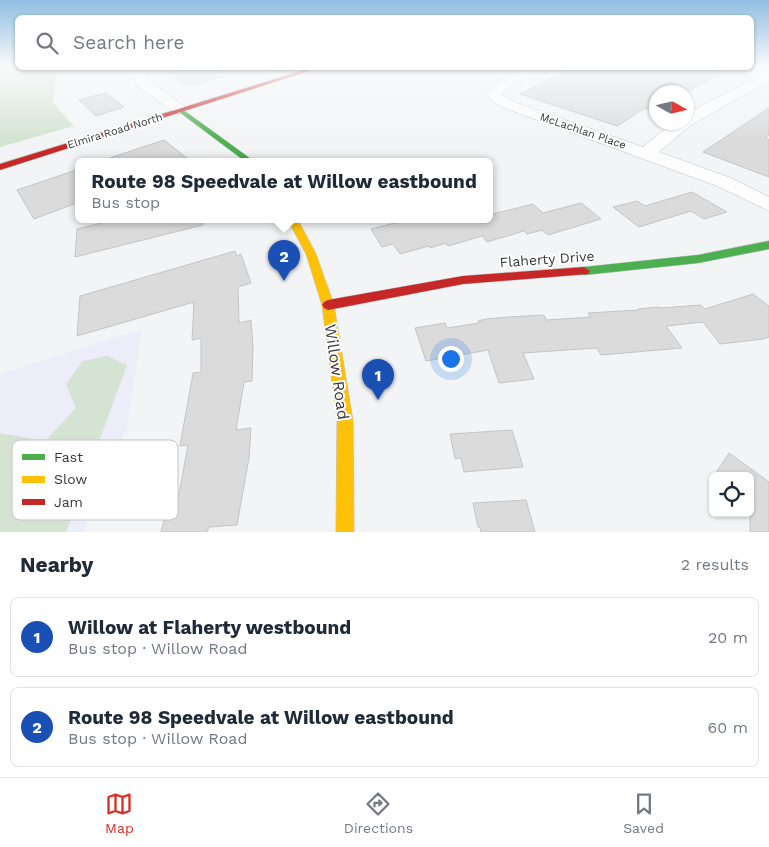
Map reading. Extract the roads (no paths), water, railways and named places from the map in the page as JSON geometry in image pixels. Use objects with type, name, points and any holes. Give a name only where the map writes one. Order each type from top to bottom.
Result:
[{"type":"street","points":[[153,91],[246,158]]},
{"type":"street","name":"Elmira Road North","points":[[0,167],[242,91]]},
{"type":"street","name":"McLachlan Place","points":[[495,91],[494,94],[499,100],[512,106],[724,182],[769,205]]},
{"type":"street","points":[[694,118],[742,91]]},
{"type":"street","points":[[647,153],[676,130]]},
{"type":"street","name":"Willow Road","points":[[295,223],[311,254],[328,305],[345,421],[345,532]]},
{"type":"street","name":"Flaherty Drive","points":[[328,305],[430,284],[482,278],[588,272],[696,260],[769,245]]},
{"type":"place","name":"Route 98 Speedvale at Willow eastbound","points":[[284,281]]},
{"type":"place","name":"Willow at Flaherty westbound","points":[[378,400]]}]
